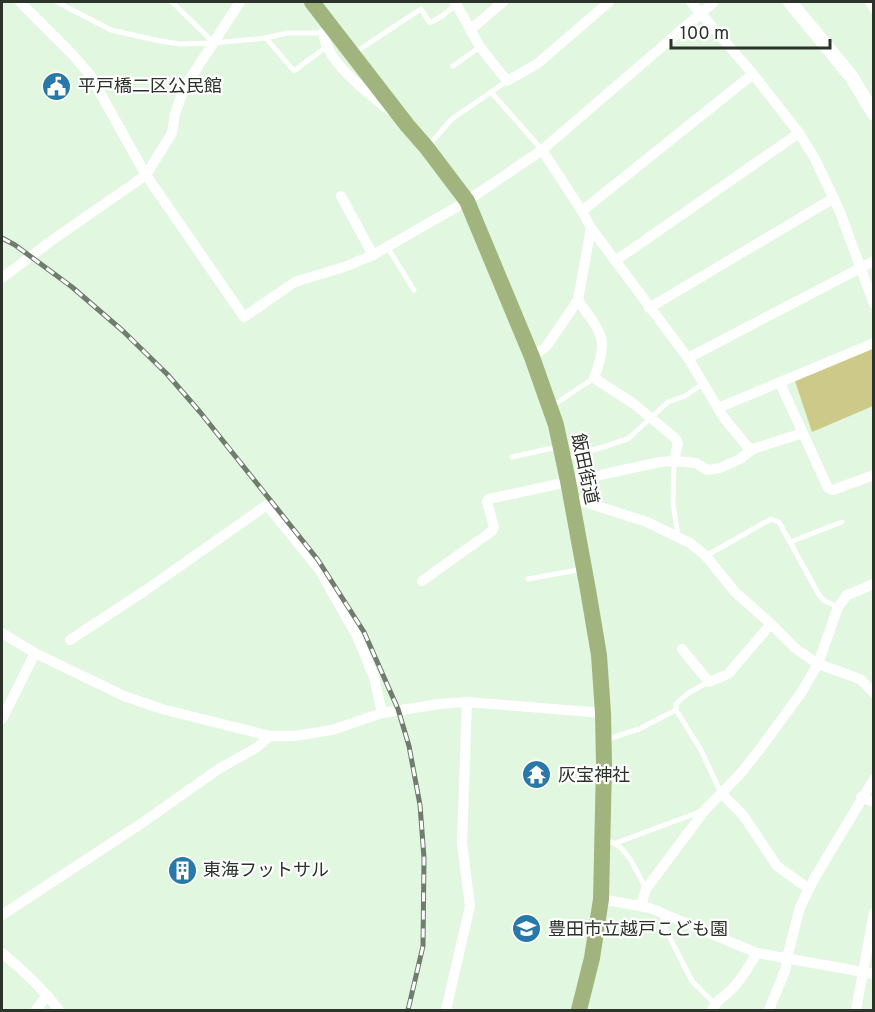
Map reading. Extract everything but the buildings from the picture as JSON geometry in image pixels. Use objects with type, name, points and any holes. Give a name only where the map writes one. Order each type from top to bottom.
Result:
[{"type":"highway","name":"飯田街道","points":[[318,6],[352,54],[466,201],[532,357],[550,407],[562,453],[572,498],[598,655],[609,842],[592,958],[579,1011]]},
{"type":"street","points":[[20,2],[90,75],[146,175],[244,317],[295,282],[347,266],[388,248],[466,201],[542,150],[714,2]]},
{"type":"street","points":[[2,278],[146,175],[172,133],[175,114],[184,88],[240,2]]},
{"type":"street","points":[[470,30],[502,2]]},
{"type":"street","points":[[456,3],[480,47],[507,81],[537,64],[609,2]]},
{"type":"street","points":[[691,2],[753,74],[799,133],[815,159],[834,198],[873,304]]},
{"type":"street","points":[[790,2],[850,76],[873,114]]},
{"type":"street","points":[[332,25],[324,37],[326,47],[346,72],[407,125]]},
{"type":"street","points":[[582,212],[753,74]]},
{"type":"street","points":[[615,261],[799,133]]},
{"type":"street","points":[[542,150],[591,228],[688,358],[735,433],[747,446],[753,448]]},
{"type":"street","points":[[340,196],[373,255]]},
{"type":"street","points":[[649,308],[834,198]]},
{"type":"street","points":[[532,357],[546,347],[578,300],[591,228]]},
{"type":"street","points":[[688,358],[873,261]]},
{"type":"street","points":[[578,300],[602,337],[602,350],[594,378],[651,417],[678,443],[674,461]]},
{"type":"street","points":[[718,408],[873,343]]},
{"type":"street","points":[[780,383],[828,488],[833,490],[873,475]]},
{"type":"street","points":[[422,581],[492,531],[494,527],[487,502],[489,499],[660,462],[696,463],[707,470],[720,468],[740,459],[753,448],[803,433]]},
{"type":"street","points":[[572,498],[647,522],[690,543],[706,556],[735,592],[795,648],[818,664],[860,679],[873,693]]},
{"type":"street","points":[[69,640],[146,590],[267,505],[313,562],[357,636],[374,677],[382,713]]},
{"type":"street","points":[[641,905],[646,889],[704,811],[741,773],[777,727],[818,664],[838,607],[847,595],[873,585]]},
{"type":"street","points":[[682,649],[709,682],[728,674],[771,624]]},
{"type":"street","points":[[2,633],[35,653],[124,696],[162,709],[270,736],[294,736],[332,730],[382,713],[413,707],[467,702],[603,713]]},
{"type":"street","points":[[2,719],[35,653]]},
{"type":"street","points":[[446,1011],[470,906],[462,843],[467,702]]},
{"type":"street","points":[[2,915],[142,823],[220,768],[256,748],[270,736]]},
{"type":"street","points":[[769,1011],[786,968],[800,907],[873,779]]},
{"type":"street","points":[[721,793],[743,815],[777,866],[809,889]]},
{"type":"street","points":[[861,797],[873,802]]},
{"type":"street","points":[[601,899],[641,905],[757,952],[868,973]]},
{"type":"street","points":[[856,1011],[868,973],[873,913]]},
{"type":"street","points":[[2,952],[47,995],[58,1011]]},
{"type":"street","points":[[714,1007],[720,998],[732,990],[750,966],[757,952]]},
{"type":"street","points":[[36,1011],[47,995]]},
{"type":"lane","points":[[57,2],[111,30],[160,41],[214,43],[266,38],[287,33],[318,33],[332,25]]},
{"type":"lane","points":[[172,2],[214,43]]},
{"type":"lane","points":[[867,2],[873,12]]},
{"type":"lane","points":[[352,54],[421,9],[430,23],[456,3]]},
{"type":"lane","points":[[266,38],[294,71],[326,47]]},
{"type":"lane","points":[[453,66],[480,47]]},
{"type":"lane","points":[[427,148],[453,119],[507,81]]},
{"type":"lane","points":[[491,92],[542,150]]},
{"type":"lane","points":[[388,248],[414,290]]},
{"type":"lane","points":[[550,407],[594,378]]},
{"type":"lane","points":[[512,457],[562,453],[628,439],[668,402],[685,396],[705,383]]},
{"type":"lane","points":[[674,461],[673,503],[678,536]]},
{"type":"lane","points":[[706,556],[771,519],[779,522],[819,595],[825,601],[838,607]]},
{"type":"lane","points":[[790,542],[842,522]]},
{"type":"lane","points":[[528,579],[584,568]]},
{"type":"lane","points":[[709,682],[687,694],[676,704],[676,710],[701,750],[721,793]]},
{"type":"lane","points":[[603,741],[639,729],[676,710]]},
{"type":"lane","points":[[609,842],[704,811]]},
{"type":"lane","points":[[609,842],[624,850],[646,889]]},
{"type":"lane","points":[[664,913],[663,924],[693,981],[714,1007]]},
{"type":"shaded area","points":[[873,347],[873,406],[812,432],[794,378]]},
{"type":"railway","points":[[2,238],[72,287],[123,331],[167,374],[318,560],[364,632],[398,709],[409,746],[420,805],[424,858],[423,946],[408,1010]]},
{"type":"place","name":"平戸橋二区公民館","points":[[57,86]]},
{"type":"place","name":"灰宝神社","points":[[537,775]]},
{"type":"place","name":"東海フットサル","points":[[182,870]]},
{"type":"place","name":"豊田市立越戸こども園","points":[[527,929]]}]
